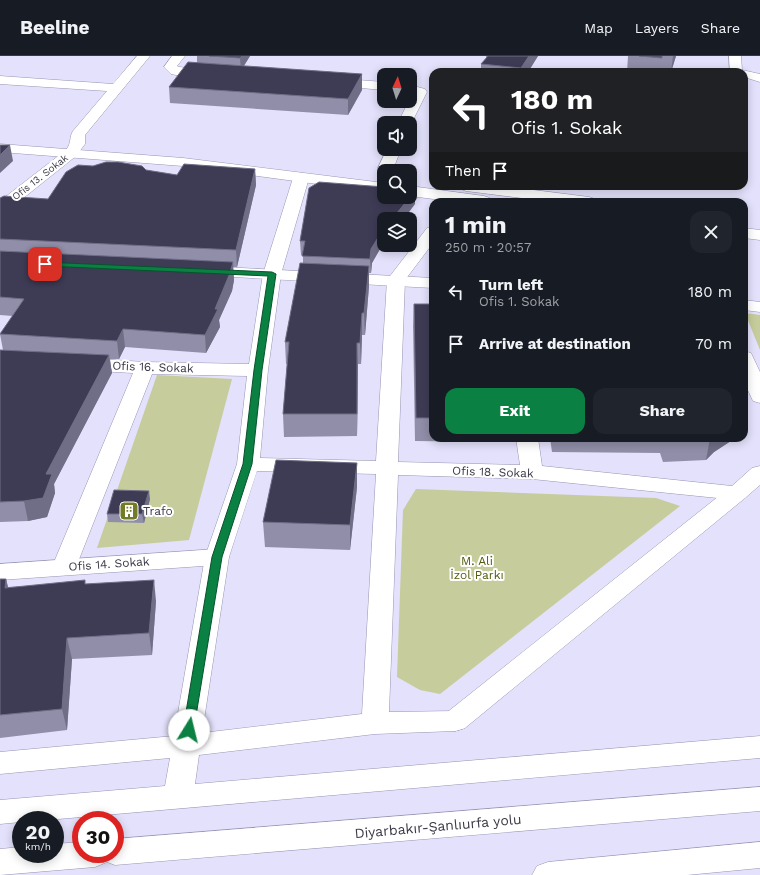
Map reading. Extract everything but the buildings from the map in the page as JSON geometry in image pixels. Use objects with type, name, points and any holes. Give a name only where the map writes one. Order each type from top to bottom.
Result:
[{"type":"main road","points":[[75,149],[78,134],[144,56]]},
{"type":"main road","points":[[179,56],[170,67],[176,71],[223,75]]},
{"type":"main road","points":[[735,56],[739,68]]},
{"type":"main road","points":[[748,75],[759,78]]},
{"type":"main road","points":[[0,80],[117,88]]},
{"type":"main road","points":[[316,81],[377,85]]},
{"type":"main road","points":[[408,116],[421,90]]},
{"type":"main road","points":[[0,138],[75,149],[377,187]]},
{"type":"main road","points":[[0,148],[159,148],[377,174]]},
{"type":"main road","name":"Ofis 13. Sokak","points":[[0,209],[75,149]]},
{"type":"main road","points":[[178,796],[217,557],[248,464],[258,370],[272,274],[302,178]]},
{"type":"main road","points":[[417,180],[429,181]]},
{"type":"main road","points":[[417,192],[515,198]]},
{"type":"main road","points":[[460,195],[475,198]]},
{"type":"main road","points":[[748,222],[760,224]]},
{"type":"main road","points":[[748,234],[760,235]]},
{"type":"main road","points":[[375,723],[396,280],[429,237]]},
{"type":"main road","points":[[187,270],[429,283]]},
{"type":"main road","points":[[748,306],[760,307]]},
{"type":"main road","name":"Ofis 16. Sokak","points":[[61,363],[144,368],[258,370]]},
{"type":"main road","points":[[748,367],[760,397]]},
{"type":"main road","points":[[64,567],[144,368]]},
{"type":"main road","points":[[528,442],[532,472]]},
{"type":"main road","name":"Ofis 18. Sokak","points":[[248,464],[532,472],[737,493]]},
{"type":"main road","points":[[0,763],[186,746],[375,723],[455,721],[760,473]]},
{"type":"main road","name":"Ofis 14. Sokak","points":[[0,572],[217,557]]},
{"type":"main road","points":[[0,812],[760,747]]},
{"type":"main road","name":"Diyarbakır-Şanlıurfa yolu","points":[[124,851],[760,799]]},
{"type":"main road","points":[[548,875],[760,855]]},
{"type":"main road","points":[[0,862],[72,856]]},
{"type":"green space","points":[[748,313],[760,315],[760,350],[748,320]]},
{"type":"green space","points":[[157,375],[232,379],[189,540],[97,548]]},
{"type":"green space","name":"M. Ali İzol Parkı","points":[[416,489],[656,498],[680,506],[440,694],[420,690],[397,677],[403,510]]},
{"type":"place","name":"Trafo","points":[[129,511]]},
{"type":"route","points":[[45,264],[272,274],[258,370],[248,464],[217,557],[189,730]]}]
